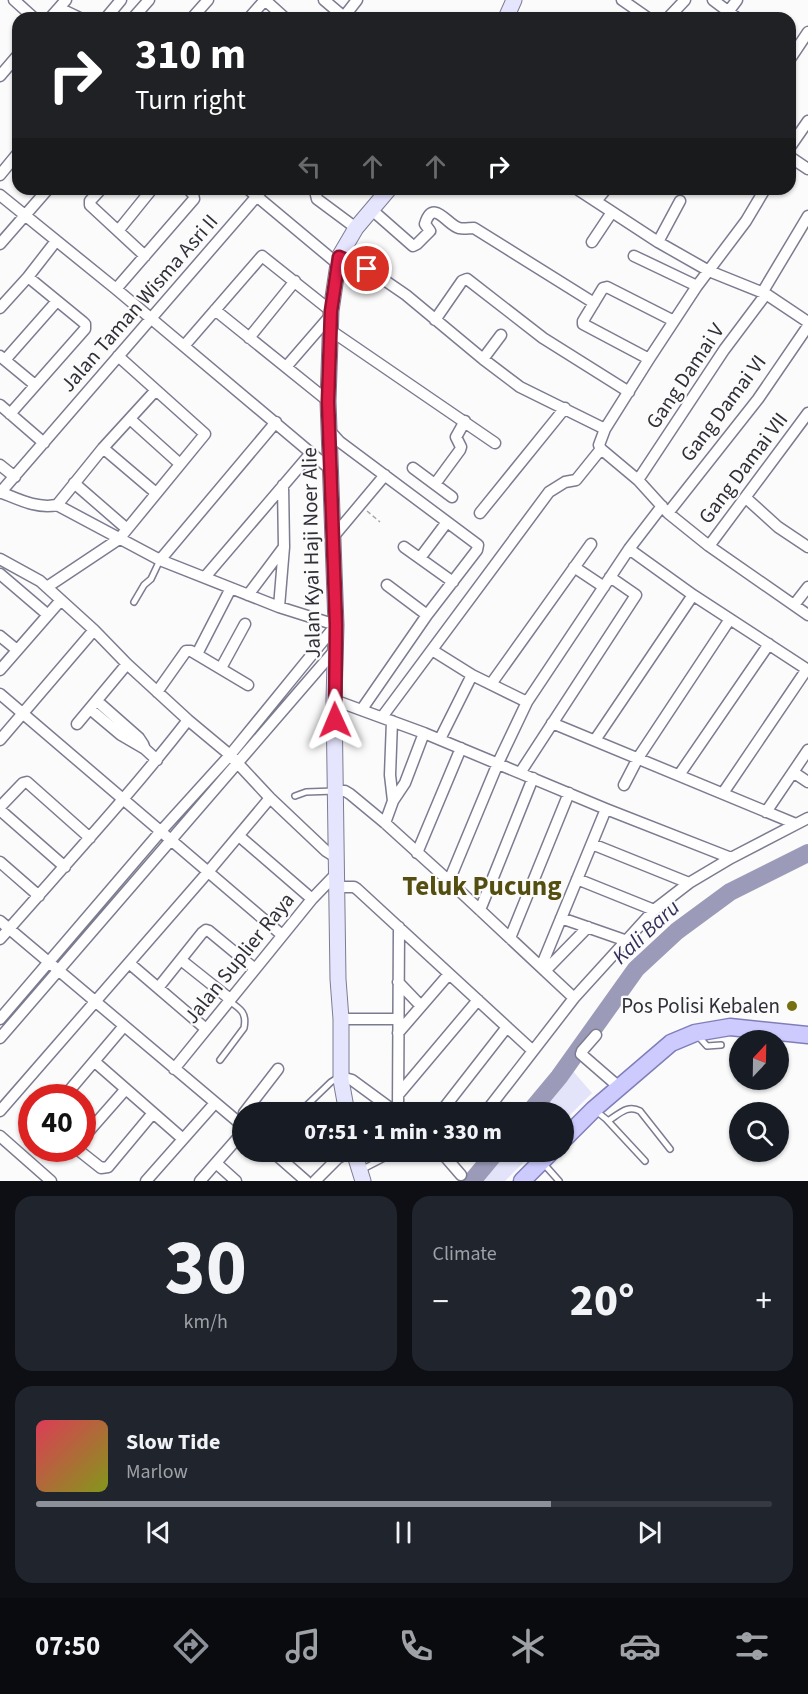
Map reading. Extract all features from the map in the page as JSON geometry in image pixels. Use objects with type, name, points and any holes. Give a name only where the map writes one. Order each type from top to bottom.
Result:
[{"type":"main road","points":[[574,1129],[594,1108],[671,1043],[694,1033],[730,1026],[808,1035]]},
{"type":"main road","points":[[522,1181],[542,1162]]},
{"type":"street","points":[[14,0],[27,12]]},
{"type":"street","points":[[111,12],[121,0]]},
{"type":"street","points":[[138,12],[149,0]]},
{"type":"street","points":[[197,12],[208,0]]},
{"type":"street","points":[[254,12],[265,0],[278,12]]},
{"type":"street","points":[[324,0],[337,12]]},
{"type":"street","points":[[347,12],[357,0]]},
{"type":"street","points":[[622,0],[639,12]]},
{"type":"street","points":[[674,12],[685,0]]},
{"type":"street","points":[[713,0],[728,12]]},
{"type":"street","points":[[796,49],[808,32]]},
{"type":"street","points":[[0,76],[12,62]]},
{"type":"street","points":[[796,138],[808,121]]},
{"type":"street","points":[[0,174],[12,160]]},
{"type":"street","points":[[0,195],[184,345],[276,422],[309,455],[330,470]]},
{"type":"street","points":[[0,244],[43,195]]},
{"type":"street","points":[[96,195],[90,201],[90,205],[145,256]]},
{"type":"street","points":[[118,231],[147,195]]},
{"type":"street","points":[[116,289],[194,199],[194,195]]},
{"type":"street","name":"Jalan Taman Wisma Asri II","points":[[0,492],[151,319],[254,195]]},
{"type":"street","points":[[259,195],[333,260],[339,257],[374,273],[409,297],[520,387],[605,429]]},
{"type":"street","points":[[316,195],[317,199],[356,228]]},
{"type":"street","name":"Jalan Kyai Haji Noer Alie","points":[[345,1102],[341,1077],[338,979],[334,700],[336,625],[328,402],[330,330],[339,257],[356,228],[384,195]]},
{"type":"street","points":[[586,195],[658,242],[709,271],[764,294],[807,319]]},
{"type":"street","points":[[596,201],[601,195]]},
{"type":"street","points":[[761,195],[746,221],[697,286],[649,359],[605,429],[599,445],[638,480],[665,509],[709,546],[808,615]]},
{"type":"street","points":[[658,242],[680,201]]},
{"type":"street","points":[[372,210],[413,246],[430,231],[425,224],[428,217],[440,213],[457,228],[474,228],[594,303]]},
{"type":"street","points":[[592,242],[612,212]]},
{"type":"street","name":"Gang Damai V","points":[[638,480],[764,294],[808,216]]},
{"type":"street","points":[[0,308],[56,241]]},
{"type":"street","points":[[184,345],[262,256],[331,313],[286,367]]},
{"type":"street","points":[[634,256],[697,286]]},
{"type":"street","name":"Jalan Taman Wisma Asri II","points":[[10,414],[85,329],[83,322],[28,277]]},
{"type":"street","points":[[435,320],[462,280],[467,279],[543,338],[629,392]]},
{"type":"street","points":[[249,338],[295,281]]},
{"type":"street","points":[[649,359],[583,324],[603,288],[608,287],[674,321]]},
{"type":"street","name":"Jalan Taman Wisma Asri II","points":[[35,386],[2,358],[57,301]]},
{"type":"street","points":[[215,310],[328,402]]},
{"type":"street","name":"Gang Damai VI","points":[[449,881],[526,702],[629,549],[758,399],[807,319]]},
{"type":"street","points":[[330,330],[495,443]]},
{"type":"street","points":[[483,359],[501,335]]},
{"type":"street","points":[[47,587],[119,539],[205,434],[118,356]]},
{"type":"street","points":[[0,492],[36,505],[49,507],[57,505],[103,448],[156,390]]},
{"type":"street","points":[[0,405],[44,443]]},
{"type":"street","points":[[480,513],[565,408]]},
{"type":"street","name":"Gang Damai VII","points":[[709,546],[808,413]]},
{"type":"street","points":[[130,419],[180,464]]},
{"type":"street","points":[[435,484],[460,450],[456,436],[465,421]]},
{"type":"street","points":[[160,560],[276,422]]},
{"type":"street","points":[[330,430],[340,442],[478,545],[477,550],[427,615],[362,709]]},
{"type":"street","points":[[103,448],[156,493]]},
{"type":"street","points":[[393,801],[387,719],[432,650],[549,492],[565,482],[576,480],[601,449]]},
{"type":"street","points":[[205,577],[309,455]]},
{"type":"street","points":[[0,465],[15,477]]},
{"type":"street","points":[[413,468],[452,497]]},
{"type":"street","points":[[333,537],[385,476]]},
{"type":"street","points":[[74,483],[127,529]]},
{"type":"street","points":[[279,607],[284,547],[283,485]]},
{"type":"street","points":[[746,498],[778,527],[808,547]]},
{"type":"street","points":[[0,1019],[161,831],[230,755],[336,625],[279,607],[160,560],[57,505]]},
{"type":"street","points":[[420,558],[447,522]]},
{"type":"street","points":[[491,684],[591,544]]},
{"type":"street","points":[[248,595],[284,547]]},
{"type":"street","points":[[404,547],[453,582]]},
{"type":"street","points":[[629,549],[693,595],[807,669],[723,793]]},
{"type":"street","points":[[48,615],[0,574],[3,560],[40,581],[62,600],[157,692],[239,763],[270,798],[326,851],[337,858]]},
{"type":"street","points":[[520,773],[636,595],[574,567]]},
{"type":"street","points":[[387,585],[427,615]]},
{"type":"street","points":[[794,605],[808,587]]},
{"type":"street","points":[[197,654],[231,588]]},
{"type":"street","points":[[595,740],[693,595]]},
{"type":"street","points":[[0,670],[62,600]]},
{"type":"street","points":[[624,785],[638,758],[730,619]]},
{"type":"street","points":[[221,668],[245,624]]},
{"type":"street","points":[[0,740],[94,630]]},
{"type":"street","points":[[0,636],[17,650]]},
{"type":"street","points":[[679,775],[769,644]]},
{"type":"street","points":[[0,1038],[335,650]]},
{"type":"street","points":[[432,650],[472,675],[526,702]]},
{"type":"street","points":[[157,692],[186,651],[197,654],[248,685]]},
{"type":"street","points":[[77,724],[128,664]]},
{"type":"street","points":[[440,739],[472,675]]},
{"type":"street","points":[[0,694],[282,935]]},
{"type":"street","points":[[334,700],[440,739],[606,809],[731,858]]},
{"type":"street","points":[[93,705],[139,738],[145,749],[157,760]]},
{"type":"street","points":[[0,939],[157,760],[188,720]]},
{"type":"street","points":[[552,723],[796,824]]},
{"type":"street","points":[[385,823],[393,801],[405,783],[424,733]]},
{"type":"street","points":[[417,853],[461,748]]},
{"type":"street","points":[[766,812],[808,750]]},
{"type":"street","points":[[793,772],[808,782]]},
{"type":"street","points":[[480,910],[534,778]]},
{"type":"street","points":[[65,867],[0,809],[23,783],[27,782],[90,838]]},
{"type":"street","points":[[336,791],[345,791],[350,794],[385,823],[573,998]]},
{"type":"street","points":[[510,938],[568,793]]},
{"type":"street","points":[[0,1111],[270,798]]},
{"type":"street","points":[[543,969],[561,918],[606,809]]},
{"type":"street","points":[[494,1102],[573,998],[654,910],[688,883],[808,818]]},
{"type":"street","points":[[238,836],[312,899]]},
{"type":"street","points":[[592,844],[688,883]]},
{"type":"street","points":[[0,862],[39,896]]},
{"type":"street","points":[[577,879],[654,910]]},
{"type":"street","points":[[337,881],[357,889],[533,1051]]},
{"type":"street","name":"Jalan Suplier Raya","points":[[174,1069],[312,899],[337,881]]},
{"type":"street","points":[[561,918],[627,941]]},
{"type":"street","points":[[0,921],[215,1103],[232,1113]]},
{"type":"street","points":[[398,1102],[399,927]]},
{"type":"street","points":[[543,969],[588,927]]},
{"type":"street","points":[[158,988],[206,930],[255,969]]},
{"type":"street","points":[[181,960],[230,1000]]},
{"type":"street","points":[[129,963],[206,1029]]},
{"type":"street","points":[[398,1033],[449,974]]},
{"type":"street","points":[[398,982],[421,1006]]},
{"type":"street","points":[[398,1095],[478,1000]]},
{"type":"street","points":[[341,1019],[398,1019]]},
{"type":"street","points":[[75,1084],[124,1026]]},
{"type":"street","points":[[449,1102],[507,1027]]},
{"type":"street","points":[[596,1035],[581,1054],[619,1087]]},
{"type":"street","points":[[95,1062],[183,1139]]},
{"type":"street","points":[[254,1102],[278,1069]]},
{"type":"street","points":[[341,1077],[352,1080],[383,1102]]},
{"type":"street","points":[[96,1123],[125,1090]]},
{"type":"street","points":[[146,1181],[215,1103]]},
{"type":"street","points":[[93,1162],[101,1168],[108,1167],[153,1113]]},
{"type":"street","points":[[0,1136],[51,1181]]},
{"type":"street","points":[[200,1181],[232,1145]]},
{"type":"street","points":[[284,1162],[306,1181]]},
{"type":"street","points":[[315,1181],[334,1162]]},
{"type":"street","points":[[355,1162],[361,1176]]},
{"type":"street","points":[[453,1162],[461,1174]]},
{"type":"street","points":[[216,1163],[236,1181]]},
{"type":"lane","points":[[134,602],[144,585],[151,579],[160,560]]},
{"type":"lane","points":[[295,796],[306,792],[336,791]]},
{"type":"lane","points":[[220,1060],[244,1028],[245,1023],[242,1009],[230,1000]]},
{"type":"lane","points":[[694,1033],[707,1046],[722,1045]]},
{"type":"lane","points":[[310,1102],[331,1082],[341,1077]]},
{"type":"lane","points":[[608,1121],[634,1107],[640,1111],[670,1149]]},
{"type":"lane","points":[[594,1108],[645,1161]]},
{"type":"lane","points":[[361,1176],[381,1162]]},
{"type":"lane","points":[[550,1162],[559,1181]]},
{"type":"path","points":[[360,506],[380,522]]},
{"type":"shaded area","points":[[572,1070],[592,1093],[574,1111],[574,1102],[545,1102]]},
{"type":"shaded area","points":[[496,1162],[524,1162],[505,1181],[480,1181]]},
{"type":"waterway","name":"Kali Baru","points":[[538,1102],[559,1077],[636,969],[677,931],[730,892],[808,853]]},
{"type":"waterway","name":"Kali Baru","points":[[472,1181],[488,1162]]},
{"type":"place","name":"Pos Polisi Kebalen","points":[[792,1006]]},
{"type":"district","name":"Teluk Pucung","points":[[482,886]]},
{"type":"route","points":[[335,720],[336,625],[328,402],[331,311],[339,257],[367,269]]}]
